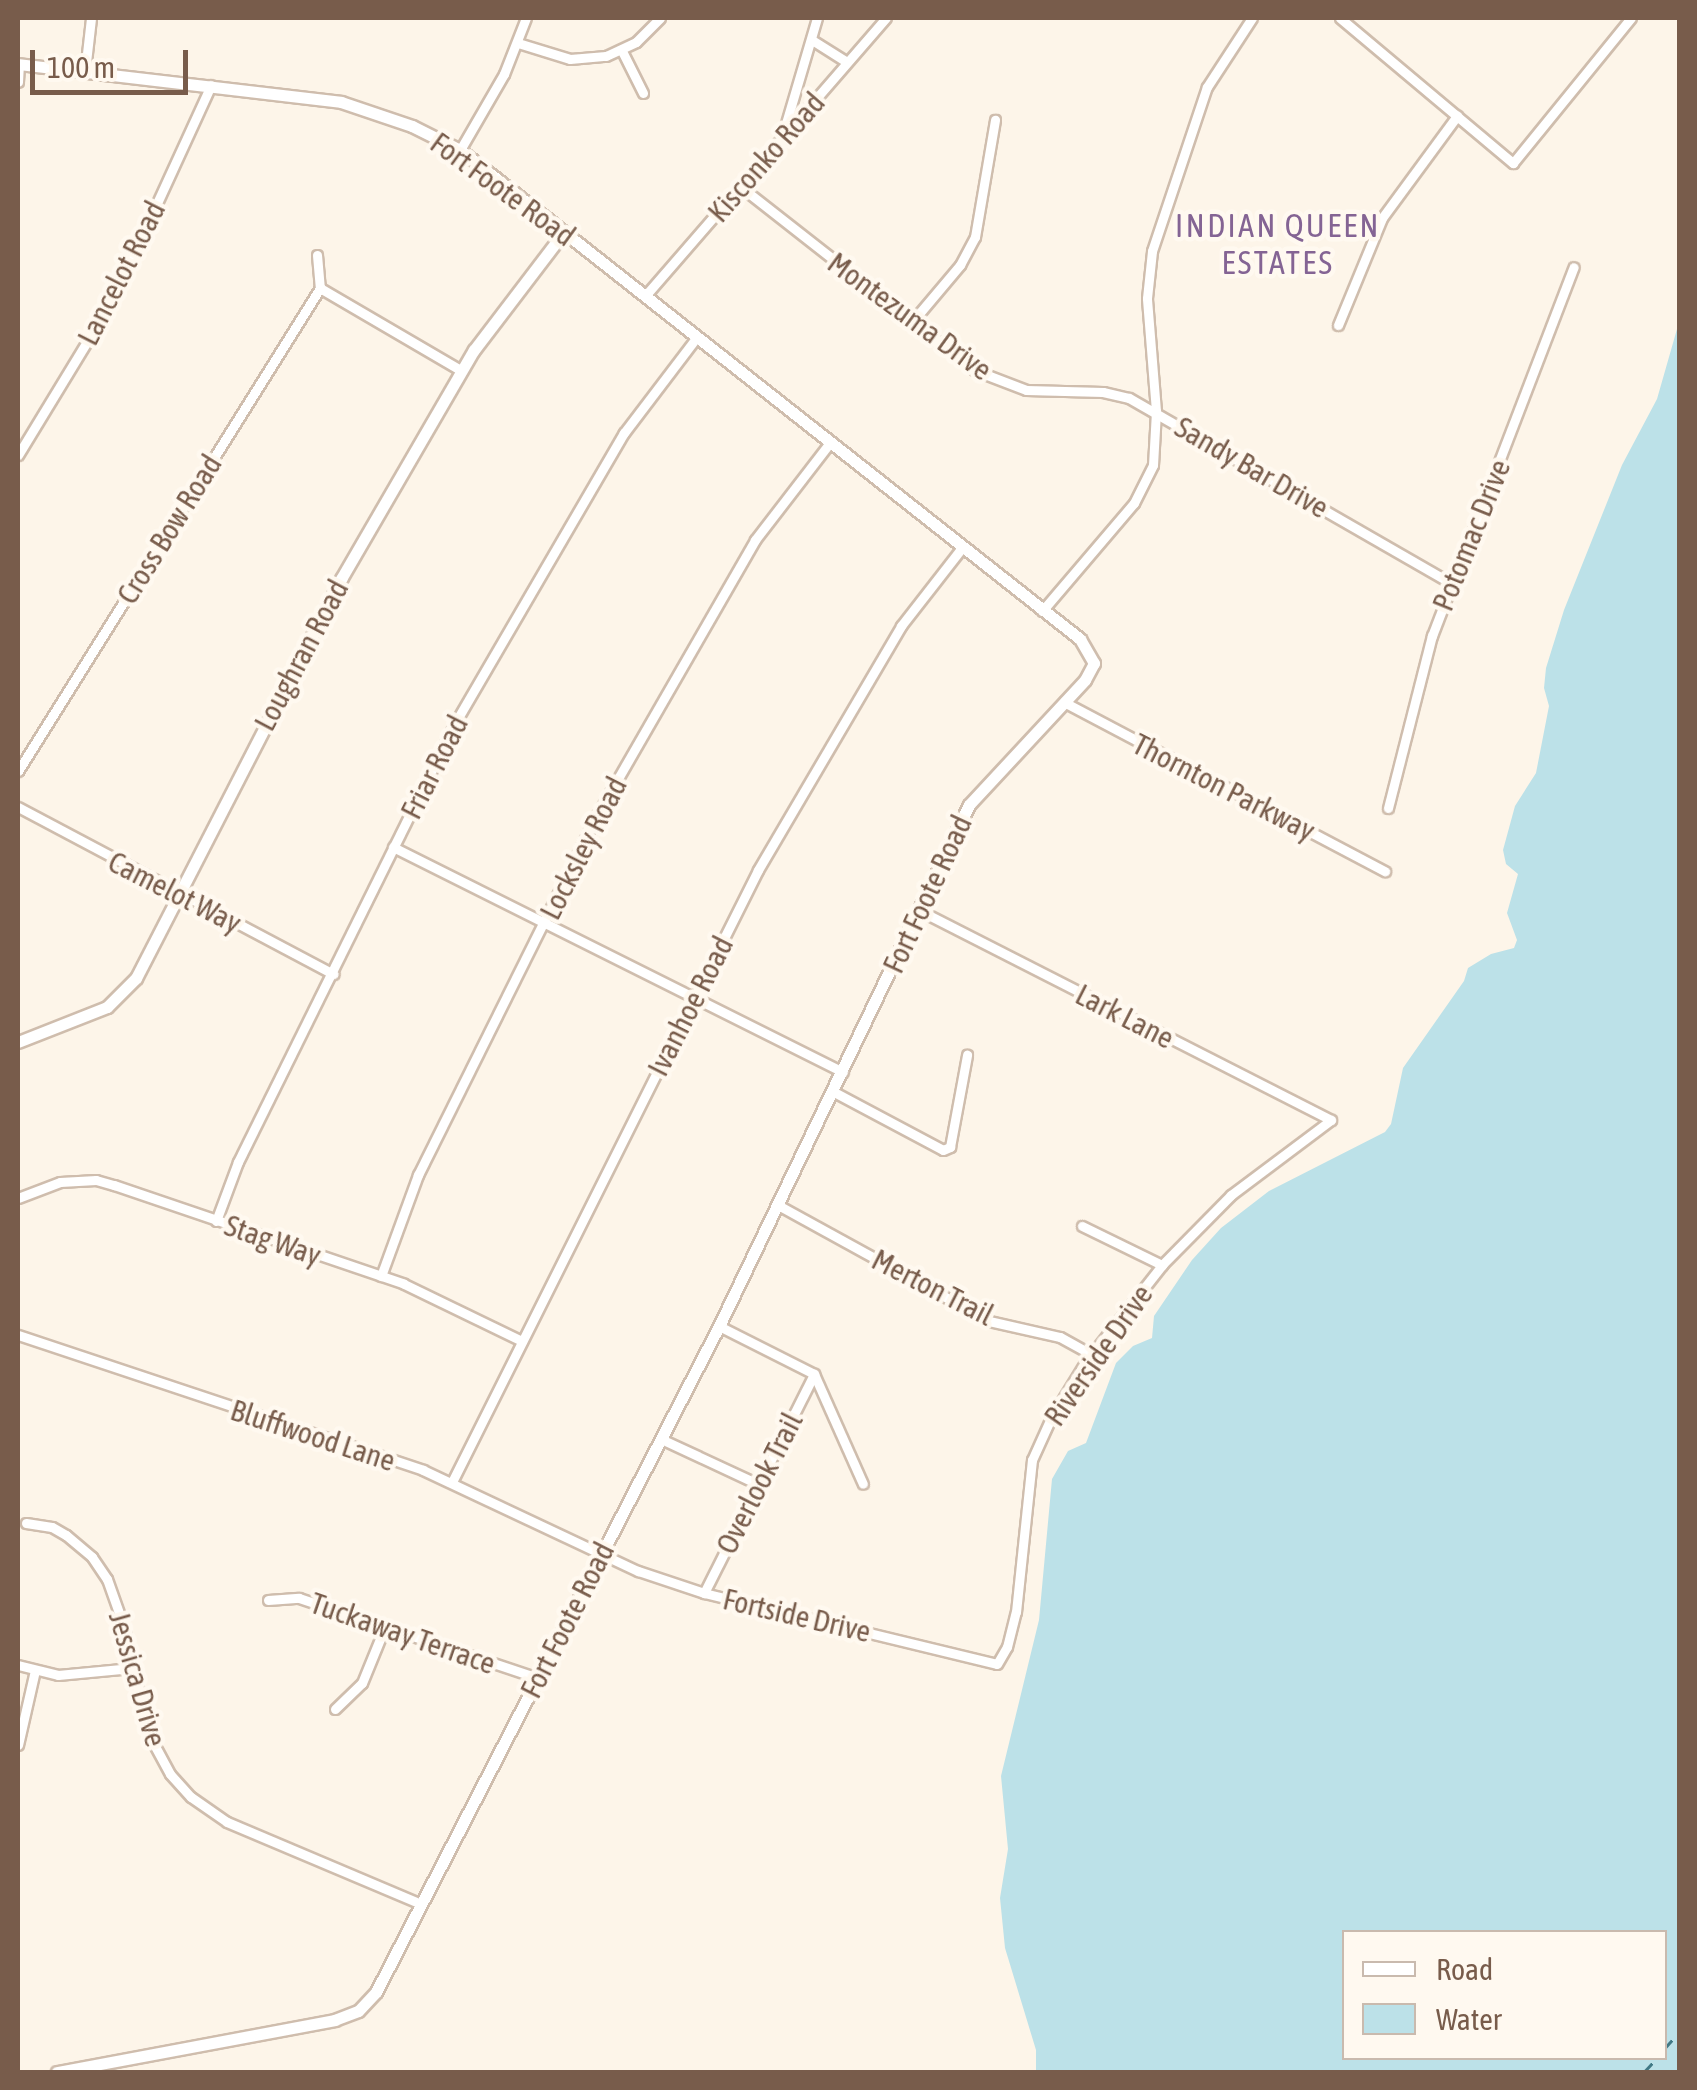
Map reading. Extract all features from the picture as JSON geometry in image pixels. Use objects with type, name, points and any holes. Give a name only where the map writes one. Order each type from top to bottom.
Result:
[{"type":"street","points":[[84,71],[91,18]]},
{"type":"street","points":[[460,150],[518,43],[526,18]]},
{"type":"street","points":[[518,43],[570,60],[622,50],[660,18]]},
{"type":"street","points":[[782,139],[817,18]]},
{"type":"street","name":"Kisconko Road","points":[[645,296],[886,18]]},
{"type":"street","points":[[1156,411],[1148,322],[1152,251],[1207,88],[1252,18]]},
{"type":"street","points":[[1340,18],[1513,162],[1631,18]]},
{"type":"street","points":[[812,40],[848,62]]},
{"type":"street","points":[[622,50],[642,93]]},
{"type":"street","points":[[18,64],[18,82]]},
{"type":"street","name":"Fort Foote Road","points":[[18,64],[340,102],[412,126],[460,150],[1094,655],[1091,671],[980,790],[718,1326],[385,1977],[358,2011],[335,2020],[57,2072]]},
{"type":"street","name":"Lancelot Road","points":[[18,455],[114,297],[211,85]]},
{"type":"street","points":[[1338,325],[1382,218],[1458,116]]},
{"type":"street","points":[[912,322],[960,265],[975,237],[995,120]]},
{"type":"street","name":"Montezuma Drive","points":[[741,187],[974,370],[1026,390],[1104,392],[1156,411]]},
{"type":"street","name":"Loughran Road","points":[[18,1042],[92,1014],[117,999],[136,978],[307,638],[462,372],[502,309],[564,232]]},
{"type":"street","points":[[317,255],[320,288],[462,372]]},
{"type":"street","name":"Potomac Drive","points":[[1388,808],[1416,688],[1450,583],[1467,551],[1574,268]]},
{"type":"street","name":"Cross Bow Road","points":[[18,771],[320,288]]},
{"type":"street","name":"Friar Road","points":[[216,1220],[238,1162],[455,723],[589,491],[643,405],[696,338]]},
{"type":"street","name":"Sandy Bar Drive","points":[[1156,411],[1450,583]]},
{"type":"street","name":"Sandy Bar Drive","points":[[1042,611],[1143,490],[1156,451],[1156,411]]},
{"type":"street","name":"Locksley Road","points":[[381,1276],[418,1176],[613,787],[755,540],[829,444]]},
{"type":"street","name":"Ivanhoe Road","points":[[452,1482],[766,856],[891,643],[961,548]]},
{"type":"street","name":"Thornton Parkway","points":[[1064,702],[1385,871]]},
{"type":"street","name":"Camelot Way","points":[[18,807],[334,974]]},
{"type":"street","points":[[393,847],[843,1072]]},
{"type":"street","name":"Lark Lane","points":[[920,910],[1331,1120]]},
{"type":"street","points":[[834,1092],[943,1150],[950,1147],[967,1055]]},
{"type":"street","name":"Riverside Drive","points":[[997,1664],[1008,1647],[1016,1612],[1032,1460],[1051,1418],[1162,1265],[1231,1194],[1331,1120]]},
{"type":"street","name":"Stag Way","points":[[18,1198],[43,1186],[96,1180],[381,1276],[522,1342]]},
{"type":"street","name":"Merton Trail","points":[[778,1206],[989,1321],[1060,1337],[1093,1355]]},
{"type":"street","points":[[1082,1226],[1162,1265]]},
{"type":"street","points":[[718,1326],[814,1374],[863,1484]]},
{"type":"street","name":"Bluffwood Lane","points":[[18,1335],[452,1482],[600,1556]]},
{"type":"street","name":"Overlook Trail","points":[[704,1592],[814,1374]]},
{"type":"street","points":[[661,1439],[758,1484]]},
{"type":"street","name":"Jessica Drive","points":[[26,1523],[52,1527],[100,1568],[118,1606],[155,1749],[191,1797],[227,1822],[421,1904]]},
{"type":"street","name":"Fortside Drive","points":[[600,1556],[704,1592],[997,1664]]},
{"type":"street","name":"Tuckaway Terrace","points":[[268,1600],[298,1598],[538,1678]]},
{"type":"street","points":[[335,1709],[362,1683],[384,1628]]},
{"type":"street","points":[[18,1665],[74,1676],[132,1668]]},
{"type":"street","points":[[18,1745],[36,1670]]},
{"type":"water","points":[[1679,322],[1679,2072],[1036,2072],[1036,2050],[1005,1948],[1000,1898],[1008,1849],[1001,1776],[1039,1620],[1052,1479],[1068,1451],[1086,1443],[1116,1363],[1133,1346],[1152,1338],[1154,1316],[1192,1260],[1221,1228],[1269,1191],[1385,1132],[1391,1124],[1403,1068],[1464,981],[1468,968],[1491,954],[1514,948],[1517,940],[1507,913],[1518,874],[1506,864],[1503,850],[1515,806],[1536,773],[1549,706],[1544,688],[1546,668],[1564,610],[1622,465],[1657,399]]},
{"type":"ferry route","points":[[1667,2046],[1680,2031]]},
{"type":"ferry route","points":[[1644,2072],[1655,2060]]},
{"type":"district","name":"INDIAN QUEEN ESTATES","points":[[1278,246]]}]
